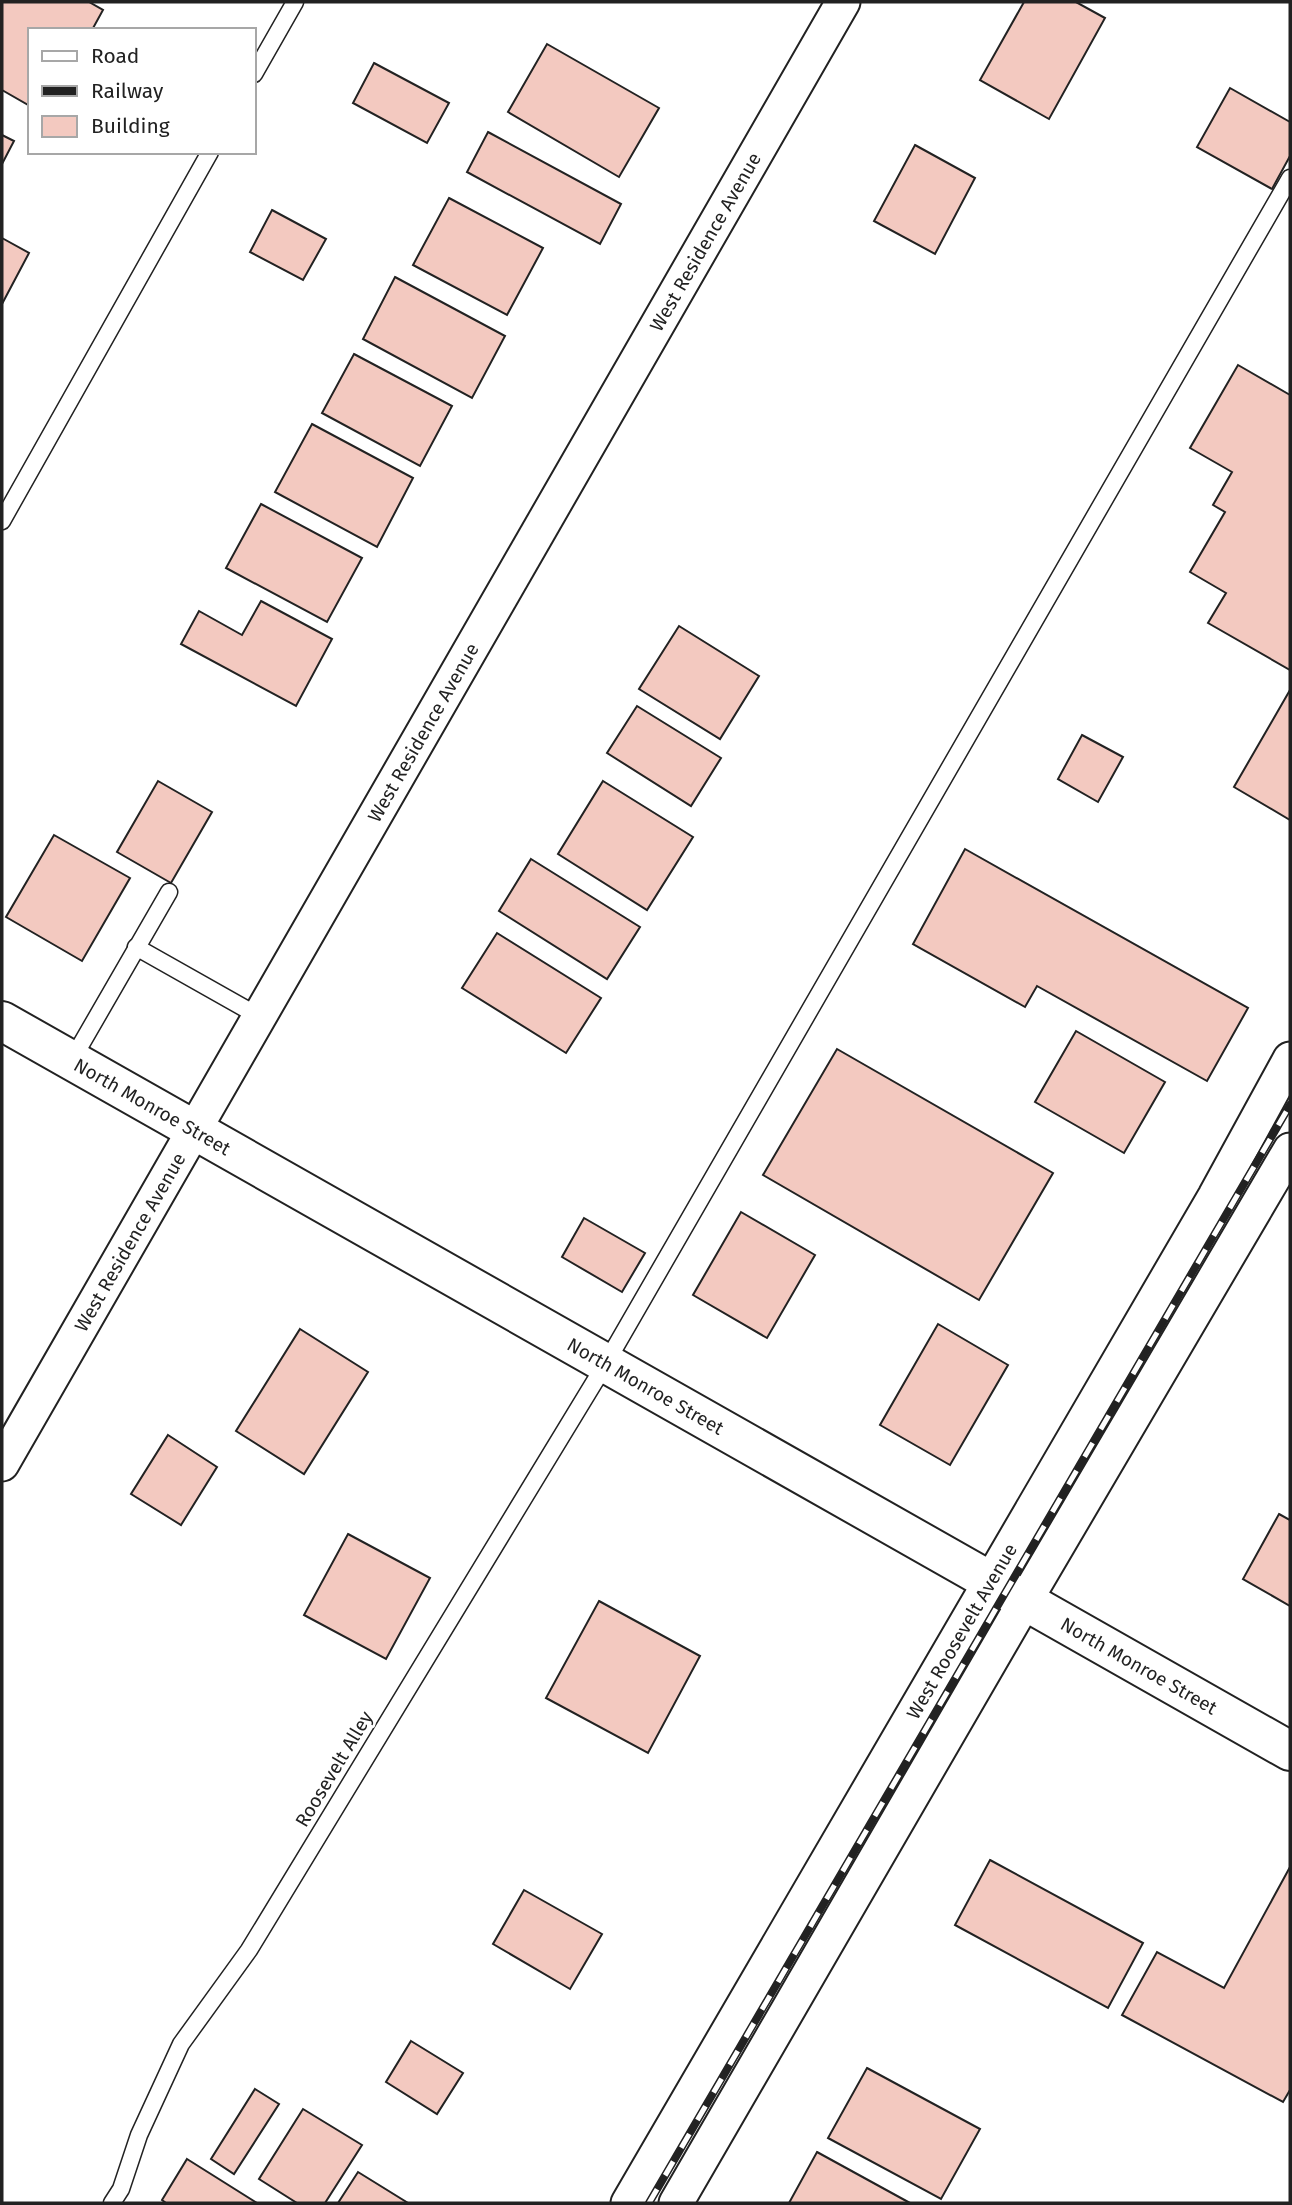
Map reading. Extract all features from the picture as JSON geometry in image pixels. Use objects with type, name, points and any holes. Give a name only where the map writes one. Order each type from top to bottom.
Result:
[{"type":"main road","name":"North Monroe Street","points":[[2,1021],[1290,1751]]},
{"type":"street","name":"West Residence Avenue","points":[[2,1464],[843,2]]},
{"type":"street","name":"West Roosevelt Avenue","points":[[628,2203],[1208,1208],[1290,1059]]},
{"type":"street","name":"West Roosevelt Avenue","points":[[676,2203],[1290,1150]]},
{"type":"lane","points":[[256,71],[295,2]]},
{"type":"lane","points":[[2,521],[209,154]]},
{"type":"lane","name":"Roosevelt Alley","points":[[112,2203],[121,2189],[139,2135],[181,2044],[249,1950],[606,1363],[1290,178]]},
{"type":"lane","points":[[72,1060],[169,892]]},
{"type":"lane","points":[[136,947],[260,1017]]},
{"type":"building","points":[[2,2],[89,2],[103,10],[93,28],[28,28],[28,105],[2,90]]},
{"type":"building","points":[[1024,2],[1076,2],[1105,18],[1049,119],[980,80]]},
{"type":"building","points":[[547,44],[659,108],[619,177],[508,112]]},
{"type":"building","points":[[374,63],[449,103],[427,143],[353,103]]},
{"type":"building","points":[[1230,88],[1290,122],[1290,156],[1272,189],[1197,147]]},
{"type":"building","points":[[488,132],[621,204],[600,244],[467,172]]},
{"type":"building","points":[[2,135],[14,141],[2,164]]},
{"type":"building","points":[[915,145],[975,178],[935,254],[874,221]]},
{"type":"building","points":[[449,198],[543,248],[507,315],[413,265]]},
{"type":"building","points":[[272,210],[326,239],[303,280],[250,252]]},
{"type":"building","points":[[2,238],[29,253],[2,304]]},
{"type":"building","points":[[395,277],[505,336],[472,398],[363,339]]},
{"type":"building","points":[[354,354],[452,406],[420,466],[322,413]]},
{"type":"building","points":[[1238,365],[1290,395],[1290,670],[1208,623],[1226,593],[1190,572],[1225,512],[1213,505],[1232,472],[1190,448]]},
{"type":"building","points":[[312,424],[413,478],[377,547],[275,492]]},
{"type":"building","points":[[261,504],[362,558],[327,622],[226,568]]},
{"type":"building","points":[[261,601],[332,639],[296,706],[181,644],[199,611],[242,635]]},
{"type":"building","points":[[679,626],[759,676],[720,739],[639,689]]},
{"type":"building","points":[[1290,690],[1290,820],[1234,787]]},
{"type":"building","points":[[637,706],[721,758],[691,806],[607,753]]},
{"type":"building","points":[[1082,735],[1123,757],[1098,802],[1058,779]]},
{"type":"building","points":[[158,781],[212,812],[171,883],[117,852]]},
{"type":"building","points":[[603,781],[693,837],[647,910],[558,854]]},
{"type":"building","points":[[54,835],[130,878],[82,961],[6,917]]},
{"type":"building","points":[[965,849],[1248,1008],[1207,1081],[1037,986],[1025,1007],[913,944]]},
{"type":"building","points":[[531,859],[640,927],[607,979],[499,911]]},
{"type":"building","points":[[497,933],[601,998],[566,1053],[462,988]]},
{"type":"building","points":[[1076,1031],[1165,1082],[1124,1153],[1035,1102]]},
{"type":"building","points":[[837,1049],[1053,1173],[979,1300],[763,1175]]},
{"type":"building","points":[[741,1212],[815,1255],[767,1338],[693,1295]]},
{"type":"building","points":[[584,1218],[645,1253],[622,1292],[562,1257]]},
{"type":"building","points":[[938,1324],[1008,1365],[950,1465],[880,1425]]},
{"type":"building","points":[[300,1329],[368,1372],[304,1474],[236,1431]]},
{"type":"building","points":[[168,1435],[217,1467],[181,1525],[131,1494]]},
{"type":"building","points":[[1279,1514],[1290,1520],[1290,1606],[1243,1579]]},
{"type":"building","points":[[348,1534],[430,1578],[386,1659],[304,1615]]},
{"type":"building","points":[[599,1601],[700,1656],[648,1753],[546,1698]]},
{"type":"building","points":[[990,1860],[1143,1943],[1108,2008],[955,1925]]},
{"type":"building","points":[[1290,1867],[1290,2090],[1283,2102],[1122,2015],[1157,1952],[1224,1988]]},
{"type":"building","points":[[524,1890],[602,1934],[570,1989],[493,1944]]},
{"type":"building","points":[[411,2041],[463,2073],[437,2114],[386,2082]]},
{"type":"building","points":[[867,2068],[980,2129],[941,2199],[828,2138]]},
{"type":"building","points":[[255,2089],[279,2104],[234,2174],[211,2159]]},
{"type":"building","points":[[303,2109],[362,2145],[325,2203],[297,2203],[259,2179]]},
{"type":"building","points":[[817,2152],[910,2203],[789,2203]]},
{"type":"building","points":[[187,2159],[257,2203],[166,2203],[162,2200]]},
{"type":"building","points":[[358,2172],[408,2203],[338,2203]]},
{"type":"railway","points":[[649,2203],[1290,1105]]}]
